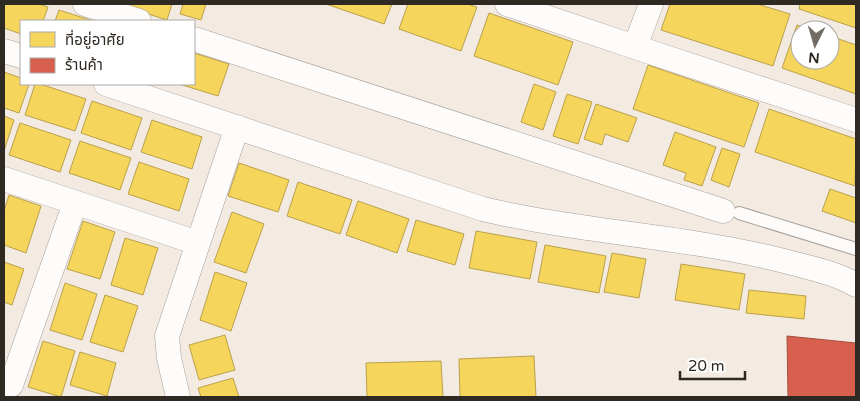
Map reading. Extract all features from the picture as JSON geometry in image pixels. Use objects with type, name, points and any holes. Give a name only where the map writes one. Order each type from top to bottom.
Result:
[{"type":"street","points":[[85,4],[136,20]]},
{"type":"street","points":[[506,4],[856,120]]},
{"type":"street","points":[[635,47],[651,4]]},
{"type":"street","points":[[195,39],[731,212]]},
{"type":"street","points":[[4,50],[20,56]]},
{"type":"street","points":[[109,85],[484,210],[529,220],[752,252],[822,271],[856,285]]},
{"type":"street","points":[[178,397],[169,358],[167,336],[237,127]]},
{"type":"street","points":[[4,180],[198,243]]},
{"type":"street","points":[[11,384],[75,203]]},
{"type":"lane","points":[[731,212],[856,250]]},
{"type":"building: ที่อยู่อาศัย","points":[[4,4],[39,4],[48,7],[43,20],[20,20],[20,34],[4,28]]},
{"type":"building: ที่อยู่อาศัย","points":[[117,4],[172,4],[167,20]]},
{"type":"building: ที่อยู่อาศัย","points":[[183,4],[206,4],[201,20],[180,14]]},
{"type":"building: ที่อยู่อาศัย","points":[[326,4],[392,4],[384,24]]},
{"type":"building: ที่อยู่อาศัย","points":[[408,4],[467,4],[477,7],[461,51],[399,29]]},
{"type":"building: ที่อยู่อาศัย","points":[[670,4],[757,4],[790,14],[773,66],[661,30]]},
{"type":"building: ที่อยู่อาศัย","points":[[800,4],[856,4],[856,28],[840,23],[840,20],[832,20],[799,9]]},
{"type":"building: ที่อยู่อาศัย","points":[[59,10],[90,20],[55,20]]},
{"type":"building: ที่อยู่อาศัย","points":[[489,13],[573,42],[558,85],[474,56]]},
{"type":"building: ที่อยู่อาศัย","points":[[840,39],[856,45],[856,94],[782,68],[790,45],[790,70],[840,70]]},
{"type":"building: ที่อยู่อาศัย","points":[[195,53],[229,64],[218,96],[182,85],[195,85]]},
{"type":"building: ที่อยู่อาศัย","points":[[648,65],[759,103],[744,147],[633,109]]},
{"type":"building: ที่อยู่อาศัย","points":[[4,72],[20,78],[20,85],[29,85],[19,113],[4,108]]},
{"type":"building: ที่อยู่อาศัย","points":[[534,84],[556,92],[543,130],[521,122]]},
{"type":"building: ที่อยู่อาศัย","points":[[35,85],[43,85],[86,99],[75,131],[25,115]]},
{"type":"building: ที่อยู่อาศัย","points":[[567,94],[592,102],[578,144],[553,136]]},
{"type":"building: ที่อยู่อาศัย","points":[[92,101],[142,118],[131,150],[81,133]]},
{"type":"building: ที่อยู่อาศัย","points":[[596,104],[637,118],[628,142],[605,134],[602,145],[584,139]]},
{"type":"building: ที่อยู่อาศัย","points":[[769,109],[856,139],[855,186],[755,152]]},
{"type":"building: ที่อยู่อาศัย","points":[[4,116],[14,120],[4,151]]},
{"type":"building: ที่อยู่อาศัย","points":[[152,120],[202,137],[192,169],[141,152]]},
{"type":"building: ที่อยู่อาศัย","points":[[20,123],[71,140],[60,172],[9,155]]},
{"type":"building: ที่อยู่อาศัย","points":[[675,132],[716,147],[702,186],[684,180],[686,173],[663,165]]},
{"type":"building: ที่อยู่อาศัย","points":[[80,141],[131,158],[120,190],[69,173]]},
{"type":"building: ที่อยู่อาศัย","points":[[722,148],[740,154],[729,187],[711,180]]},
{"type":"building: ที่อยู่อาศัย","points":[[139,162],[189,179],[179,211],[128,194]]},
{"type":"building: ที่อยู่อาศัย","points":[[239,163],[289,180],[278,212],[228,196]]},
{"type":"building: ที่อยู่อาศัย","points":[[298,182],[352,200],[340,234],[287,216]]},
{"type":"building: ที่อยู่อาศัย","points":[[830,189],[856,198],[856,223],[822,211]]},
{"type":"building: ที่อยู่อาศัย","points":[[9,195],[41,206],[26,253],[4,245],[4,211]]},
{"type":"building: ที่อยู่อาศัย","points":[[358,201],[409,219],[397,253],[346,235]]},
{"type":"building: ที่อยู่อาศัย","points":[[232,212],[264,224],[246,273],[214,262]]},
{"type":"building: ที่อยู่อาศัย","points":[[416,220],[464,234],[455,265],[407,251]]},
{"type":"building: ที่อยู่อาศัย","points":[[83,221],[115,232],[100,279],[67,269]]},
{"type":"building: ที่อยู่อาศัย","points":[[476,231],[537,242],[530,279],[469,268]]},
{"type":"building: ที่อยู่อาศัย","points":[[125,238],[158,248],[143,295],[111,285]]},
{"type":"building: ที่อยู่อาศัย","points":[[545,245],[606,256],[599,293],[538,282]]},
{"type":"building: ที่อยู่อาศัย","points":[[612,253],[646,259],[639,298],[604,292]]},
{"type":"building: ที่อยู่อาศัย","points":[[4,262],[24,269],[12,305],[4,302]]},
{"type":"building: ที่อยู่อาศัย","points":[[681,264],[745,274],[739,310],[675,300]]},
{"type":"building: ที่อยู่อาศัย","points":[[215,272],[247,283],[231,331],[200,320]]},
{"type":"building: ที่อยู่อาศัย","points":[[65,283],[97,294],[82,340],[50,330]]},
{"type":"building: ที่อยู่อาศัย","points":[[749,290],[806,296],[804,319],[746,313]]},
{"type":"building: ที่อยู่อาศัย","points":[[105,295],[138,306],[123,352],[90,342]]},
{"type":"building: ที่อยู่อาศัย","points":[[225,335],[235,370],[199,380],[189,345]]},
{"type":"building: ที่อยู่อาศัย","points":[[43,341],[75,351],[61,397],[28,387]]},
{"type":"building: ที่อยู่อาศัย","points":[[80,352],[116,363],[107,396],[70,385]]},
{"type":"building: ที่อยู่อาศัย","points":[[534,356],[536,397],[460,397],[459,359]]},
{"type":"building: ที่อยู่อาศัย","points":[[441,361],[443,397],[367,397],[366,363]]},
{"type":"building: ที่อยู่อาศัย","points":[[233,378],[239,397],[201,397],[198,388]]},
{"type":"building: ร้านค้า","points":[[787,336],[856,343],[856,397],[788,397]]}]
